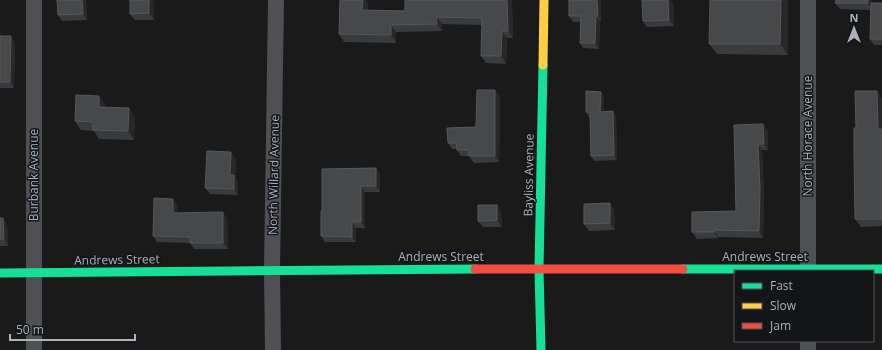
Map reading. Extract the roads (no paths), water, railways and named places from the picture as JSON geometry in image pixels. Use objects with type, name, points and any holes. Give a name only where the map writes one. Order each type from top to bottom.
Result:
[{"type":"street","name":"Burbank Avenue","points":[[34,0],[34,350]]},
{"type":"street","name":"North Willard Avenue","points":[[273,350],[272,270],[276,0]]},
{"type":"street","name":"Bayliss Avenue","points":[[540,350],[539,268],[544,0]]},
{"type":"street","name":"North Horace Avenue","points":[[808,0],[808,270]]},
{"type":"street","name":"Andrews Street","points":[[0,273],[539,268],[808,270],[882,269]]}]
